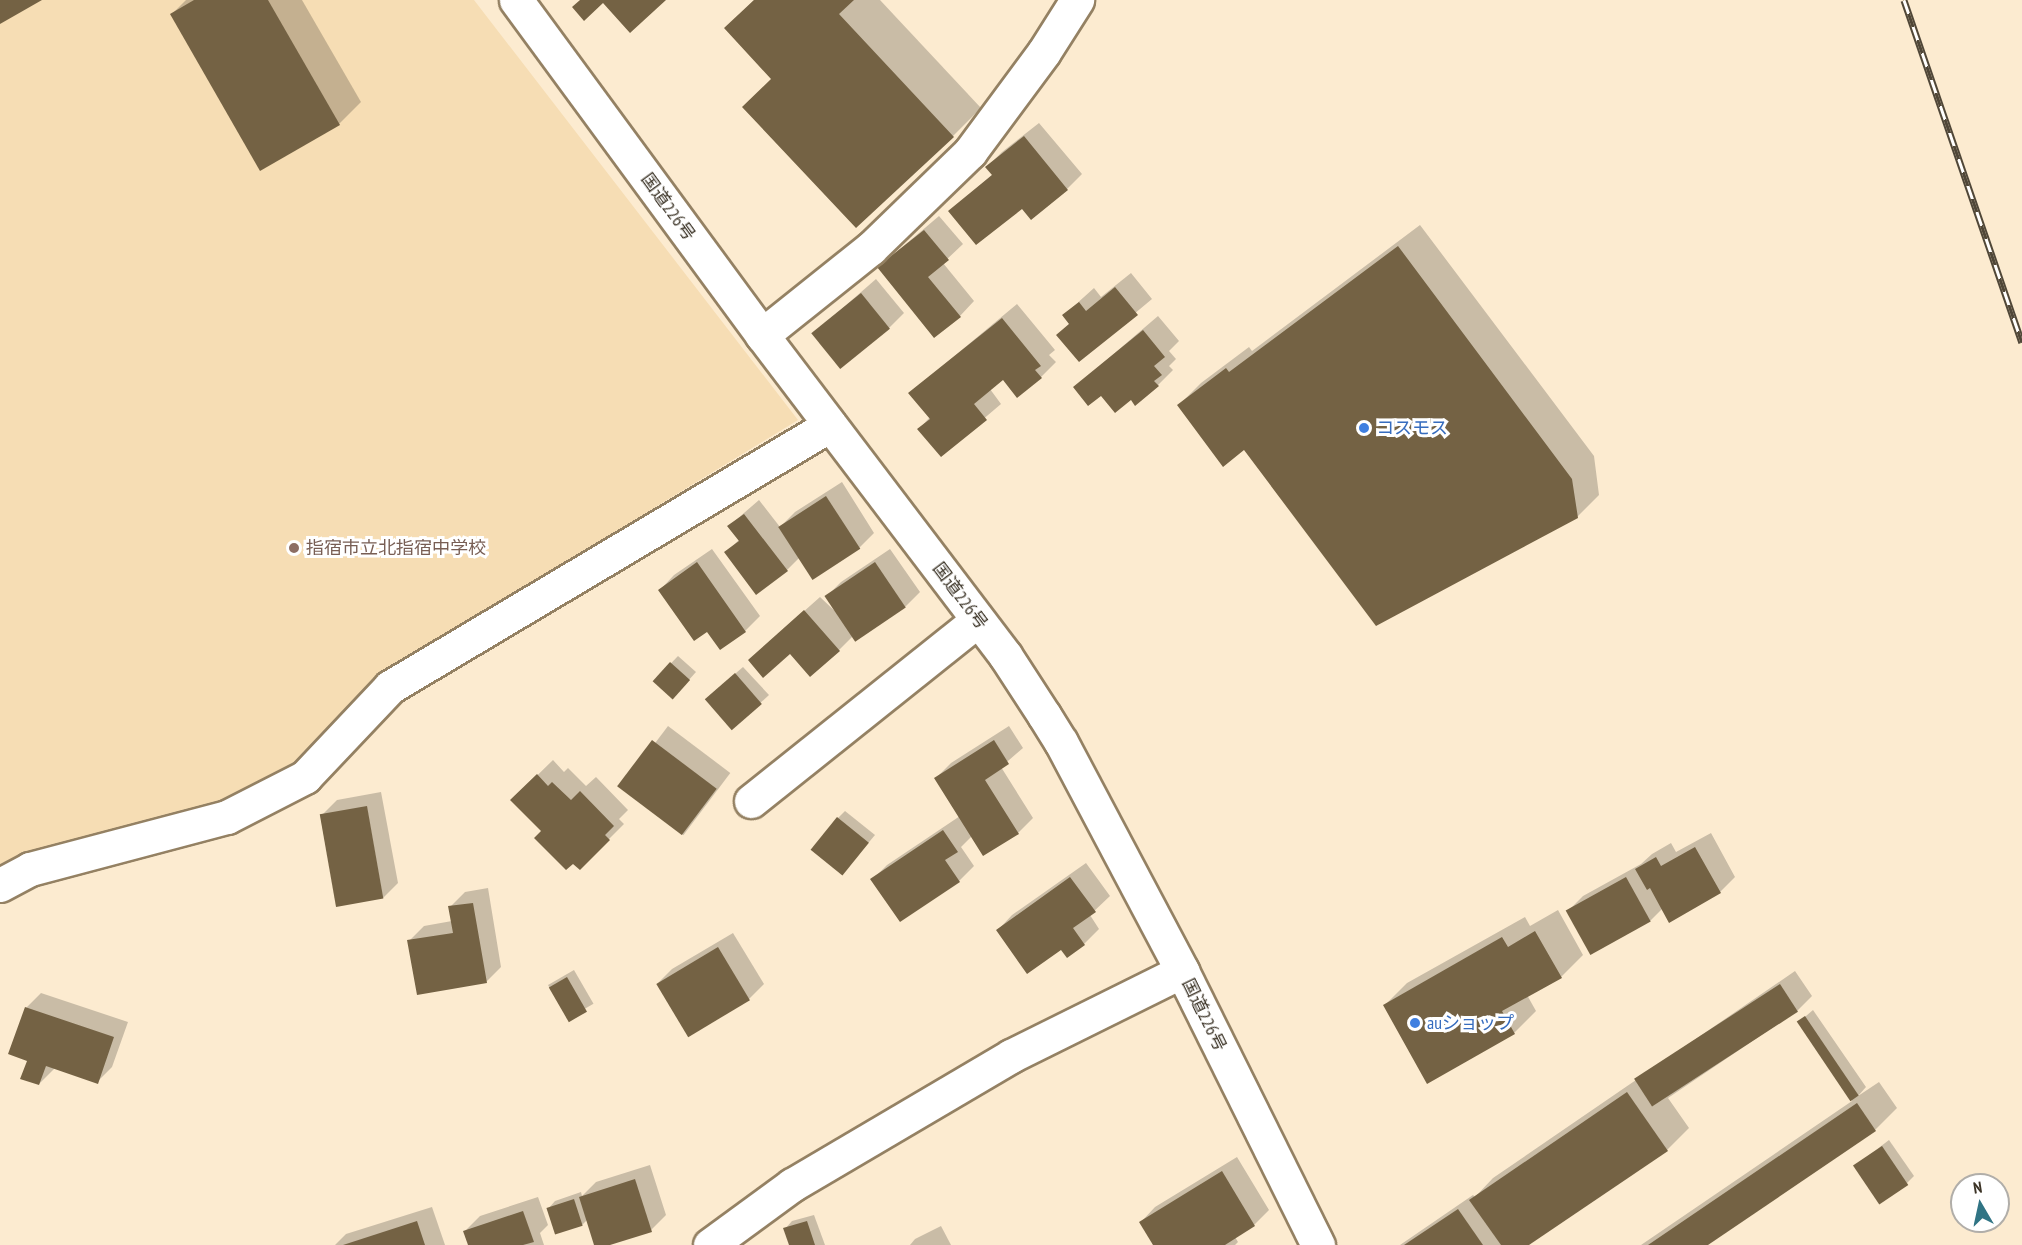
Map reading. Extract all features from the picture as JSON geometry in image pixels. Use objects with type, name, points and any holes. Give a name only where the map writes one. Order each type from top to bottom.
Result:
[{"type":"main road","name":"国道226号","points":[[516,0],[762,335],[1005,655],[1061,742],[1182,971],[1318,1245]]},
{"type":"main road","points":[[762,335],[871,248],[970,152],[1044,52],[1077,0]]},
{"type":"main road","points":[[0,885],[30,869],[227,817],[305,777],[390,687],[830,425]]},
{"type":"main road","points":[[751,801],[978,620]]},
{"type":"main road","points":[[710,1245],[792,1185],[1011,1056],[1182,971]]},
{"type":"shaded area","name":"指宿市立北指宿中学校","points":[[0,0],[474,0],[798,420],[379,676],[289,769],[243,797],[22,854],[0,870]]},
{"type":"building","points":[[0,0],[42,0],[0,24]]},
{"type":"building","points":[[194,0],[268,0],[340,125],[260,171],[170,14]]},
{"type":"building","points":[[580,0],[666,0],[630,33],[603,3],[584,21],[572,7]]},
{"type":"building","points":[[754,0],[854,0],[839,14],[954,137],[856,228],[742,107],[771,79],[724,28]]},
{"type":"building","points":[[1024,136],[1068,190],[1031,220],[1022,209],[976,245],[948,211],[992,175],[985,167]]},
{"type":"building","points":[[924,230],[949,260],[928,277],[961,317],[934,338],[877,267]]},
{"type":"building","name":"コスモス","points":[[1398,246],[1572,479],[1578,518],[1376,626],[1244,450],[1223,467],[1177,405],[1226,368],[1229,372]]},
{"type":"building","points":[[1115,287],[1138,315],[1079,362],[1056,335],[1069,324],[1062,315],[1079,302],[1086,311]]},
{"type":"building","points":[[861,293],[890,329],[840,369],[811,333]]},
{"type":"building","points":[[1002,318],[1041,366],[1035,370],[1042,378],[1017,398],[1003,380],[974,404],[987,420],[941,457],[917,429],[930,419],[908,393]]},
{"type":"building","points":[[1143,330],[1165,357],[1154,366],[1162,375],[1154,381],[1159,386],[1135,406],[1131,400],[1115,413],[1101,396],[1088,406],[1073,387]]},
{"type":"building","points":[[826,496],[860,549],[813,580],[778,527]]},
{"type":"building","points":[[744,514],[788,571],[756,595],[724,552],[739,541],[727,526]]},
{"type":"building","points":[[697,562],[746,632],[720,650],[707,632],[694,641],[658,590]]},
{"type":"building","points":[[875,562],[906,608],[855,642],[824,596]]},
{"type":"building","points":[[804,610],[840,651],[810,677],[790,654],[763,678],[748,660]]},
{"type":"building","points":[[670,662],[690,680],[673,699],[653,681]]},
{"type":"building","points":[[735,673],[762,704],[732,730],[705,699]]},
{"type":"building","points":[[652,740],[717,789],[682,835],[617,786]]},
{"type":"building","points":[[994,740],[1009,764],[985,780],[1019,834],[983,856],[934,778]]},
{"type":"building","points":[[537,774],[548,786],[552,782],[571,800],[580,791],[614,826],[605,835],[610,840],[580,870],[573,864],[566,870],[534,838],[541,831],[510,800]]},
{"type":"building","points":[[367,806],[383,899],[336,907],[320,814]]},
{"type":"building","points":[[837,817],[869,843],[842,875],[811,850]]},
{"type":"building","points":[[943,830],[958,852],[945,860],[960,882],[900,922],[870,879]]},
{"type":"building","points":[[1695,847],[1721,893],[1669,923],[1650,888],[1647,890],[1635,869],[1656,857],[1661,866]]},
{"type":"building","points":[[1070,877],[1096,912],[1073,928],[1085,945],[1067,958],[1061,950],[1027,974],[996,930]]},
{"type":"building","points":[[1626,877],[1651,922],[1590,955],[1566,910]]},
{"type":"building","points":[[473,903],[487,983],[417,995],[407,940],[453,933],[448,906]]},
{"type":"building","points":[[1535,931],[1562,978],[1502,1011],[1515,1034],[1427,1084],[1383,1005],[1502,937],[1508,947]]},
{"type":"building","points":[[718,947],[750,1000],[688,1037],[656,984]]},
{"type":"building","points":[[567,977],[587,1012],[569,1022],[549,988]]},
{"type":"building","points":[[1780,984],[1798,1012],[1652,1106],[1634,1079]]},
{"type":"building","points":[[25,1007],[114,1037],[98,1084],[46,1066],[39,1085],[20,1079],[27,1061],[8,1054]]},
{"type":"building","points":[[1805,1016],[1859,1096],[1850,1101],[1797,1022]]},
{"type":"building","points":[[1627,1092],[1668,1151],[1529,1245],[1501,1245],[1469,1200]]},
{"type":"building","points":[[1857,1103],[1876,1131],[1708,1245],[1648,1245]]},
{"type":"building","points":[[1882,1146],[1908,1185],[1879,1205],[1853,1166]]},
{"type":"building","points":[[1222,1171],[1255,1226],[1225,1245],[1153,1245],[1139,1222]]},
{"type":"building","points":[[635,1179],[652,1232],[610,1245],[594,1245],[579,1197]]},
{"type":"building","points":[[574,1199],[583,1226],[555,1235],[546,1208]]},
{"type":"building","points":[[1458,1209],[1483,1245],[1404,1245]]},
{"type":"building","points":[[523,1211],[534,1242],[523,1245],[468,1245],[463,1231]]},
{"type":"building","points":[[417,1221],[425,1245],[343,1245]]},
{"type":"building","points":[[807,1221],[815,1245],[789,1245],[783,1228]]},
{"type":"railway","points":[[1904,0],[2022,342]]},
{"type":"place","name":"コスモス","points":[[1364,428]]},
{"type":"place","name":"指宿市立北指宿中学校","points":[[294,548]]},
{"type":"place","name":"auショップ","points":[[1415,1023]]}]
